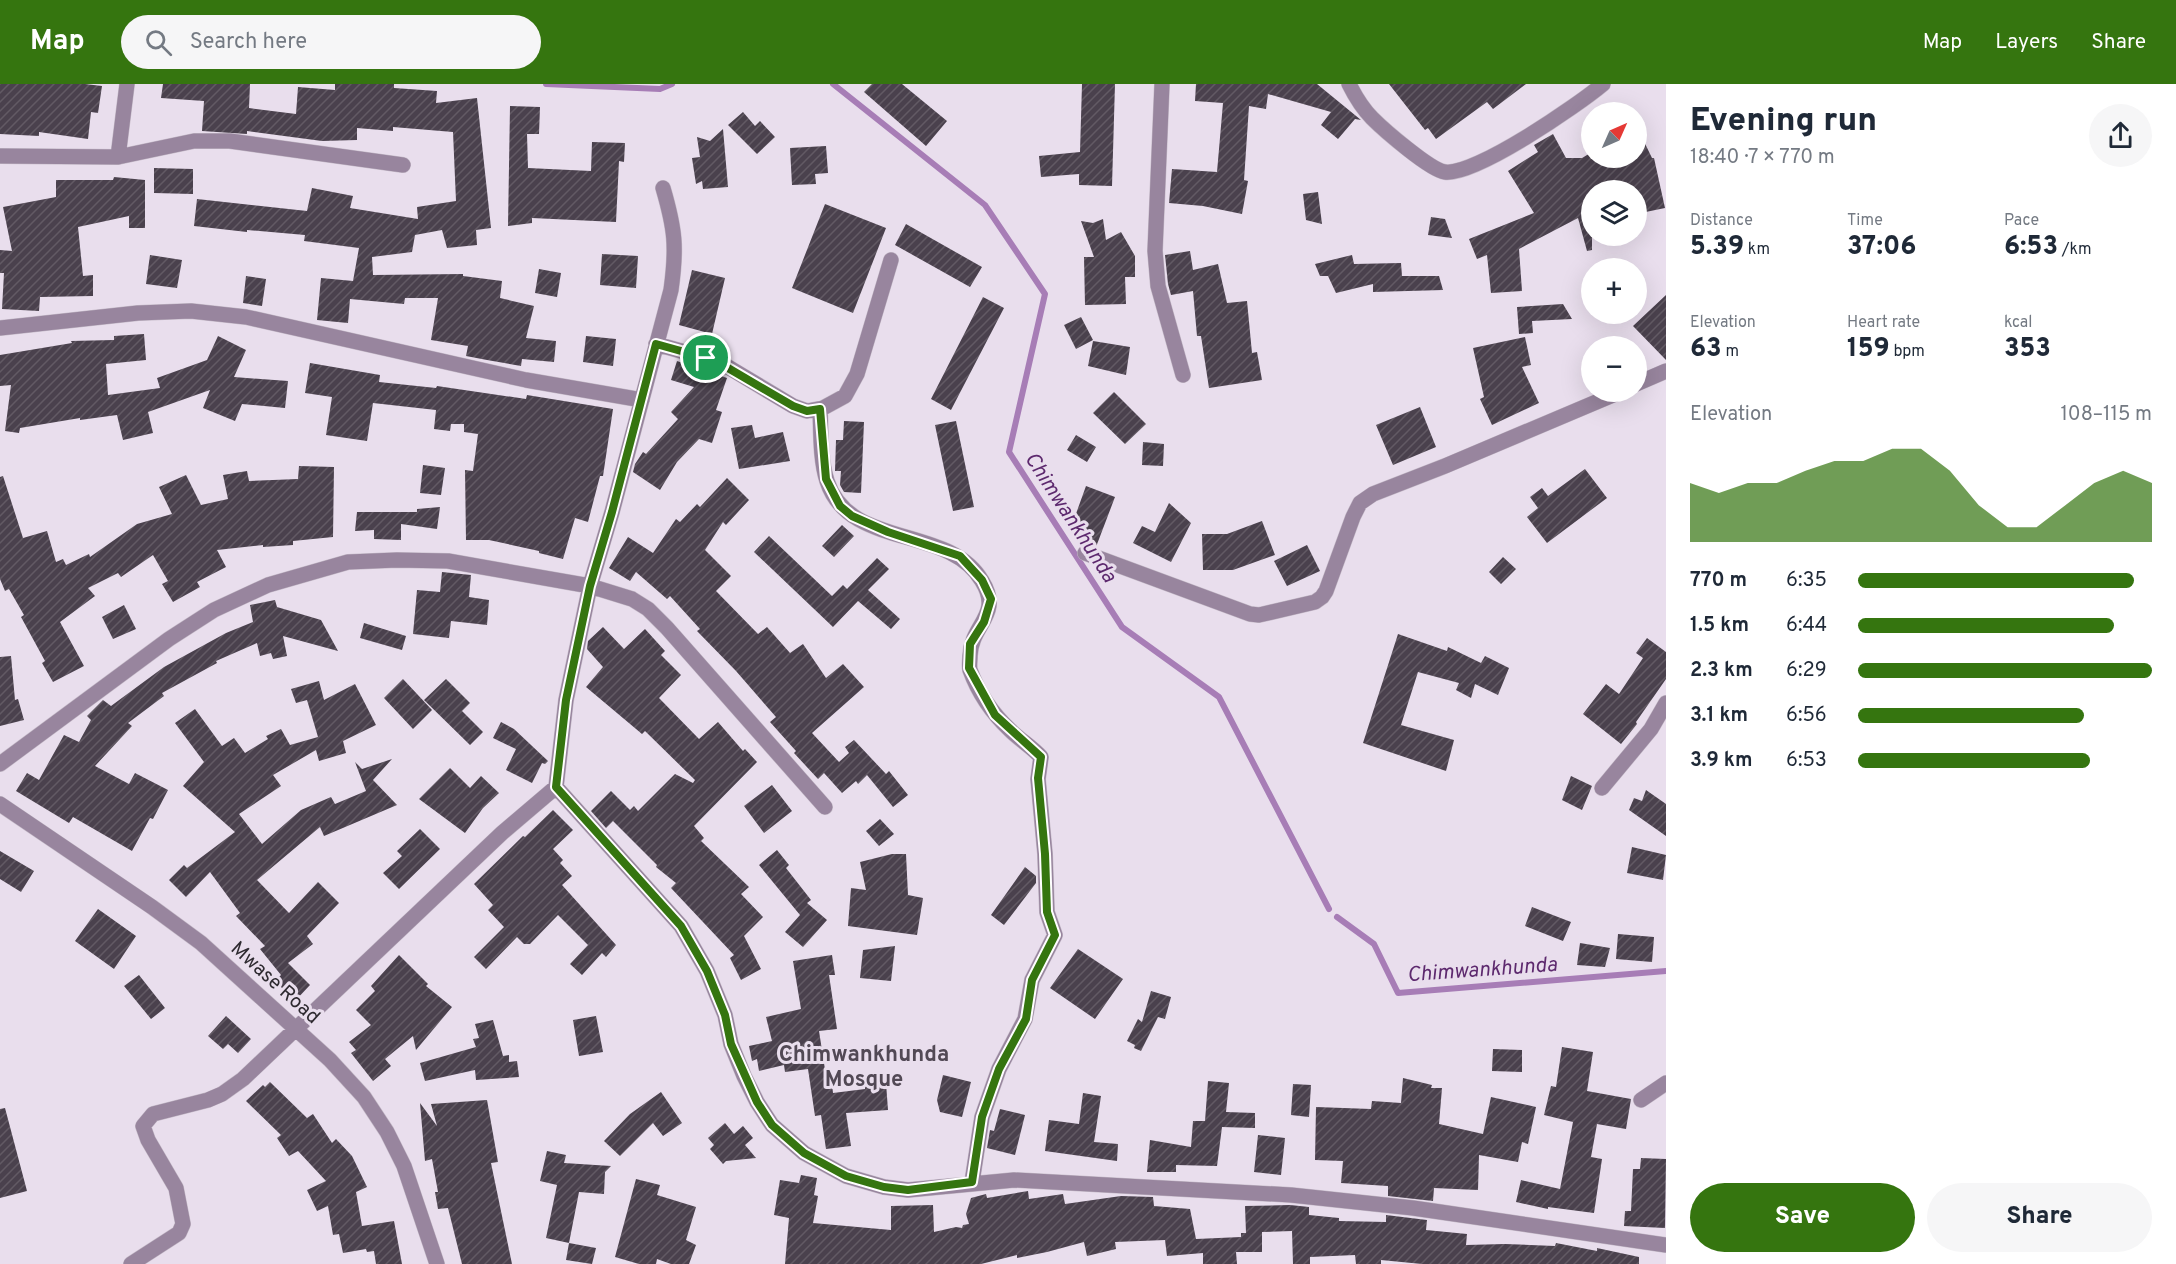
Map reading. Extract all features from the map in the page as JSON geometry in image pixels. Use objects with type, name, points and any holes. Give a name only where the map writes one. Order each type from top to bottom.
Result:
[{"type":"street","points":[[118,157],[128,84]]},
{"type":"street","points":[[1162,84],[1155,251],[1158,286],[1183,375]]},
{"type":"street","points":[[1349,84],[1355,97],[1371,117],[1424,161],[1442,172],[1453,172],[1471,167],[1534,132],[1583,101],[1603,84]]},
{"type":"street","points":[[0,156],[118,157],[194,141],[230,141],[403,165]]},
{"type":"street","points":[[131,1264],[179,1233],[183,1224],[176,1188],[148,1140],[143,1125],[147,1119],[153,1114],[208,1100],[222,1094],[243,1079],[502,833],[556,787],[566,700],[590,586],[671,290],[675,256],[673,222],[663,188]]},
{"type":"street","points":[[656,344],[706,358],[728,368],[793,406],[807,411],[820,409],[845,396],[857,374],[891,260]]},
{"type":"street","points":[[0,328],[138,313],[191,311],[246,317],[503,376],[642,400]]},
{"type":"street","points":[[1647,379],[1666,371]]},
{"type":"street","points":[[1085,553],[1250,614],[1259,615],[1315,602],[1326,591],[1360,503],[1373,494],[1596,402]]},
{"type":"street","points":[[820,409],[826,479],[840,506],[852,516],[888,532],[960,556],[982,580],[991,599],[984,622],[970,644],[969,668],[995,715],[1041,757],[1038,778],[1045,854],[1047,912],[1055,935],[1032,980],[1026,1019],[999,1069],[982,1117],[972,1182]]},
{"type":"street","points":[[0,764],[169,639],[214,610],[268,585],[348,562],[448,561],[590,586],[632,599],[648,609],[825,807]]},
{"type":"street","points":[[1602,788],[1651,729],[1666,703]]},
{"type":"street","points":[[556,787],[681,926],[695,948],[725,1015],[731,1044],[744,1076],[772,1125],[804,1153],[846,1176],[884,1187],[908,1190],[972,1182],[1014,1180],[1292,1195],[1413,1208],[1666,1245]]},
{"type":"street","name":"Mwase Road","points":[[0,804],[201,943],[330,1060],[364,1097],[387,1132],[405,1166],[437,1264]]},
{"type":"street","points":[[1641,1100],[1666,1083]]},
{"type":"building","points":[[0,84],[102,86],[98,113],[91,112],[88,139],[39,132],[39,136],[0,134]]},
{"type":"building","points":[[163,84],[250,84],[249,108],[296,114],[298,87],[335,90],[335,84],[394,84],[394,88],[437,91],[436,103],[477,98],[491,228],[476,230],[477,245],[447,248],[442,230],[415,235],[412,252],[372,257],[373,275],[463,274],[463,276],[502,281],[500,298],[534,306],[526,338],[556,341],[554,362],[522,359],[521,366],[487,360],[466,356],[468,346],[431,340],[438,298],[405,298],[404,304],[350,299],[348,323],[317,320],[321,278],[353,281],[359,248],[304,241],[305,235],[194,226],[197,199],[307,211],[312,188],[353,196],[350,208],[418,219],[417,207],[456,201],[453,132],[393,127],[393,131],[357,128],[357,140],[322,141],[247,131],[247,134],[202,131],[204,101],[161,98]]},
{"type":"building","points":[[872,84],[902,84],[947,121],[926,146],[864,92]]},
{"type":"building","points":[[1082,84],[1115,84],[1112,186],[1079,185],[1079,174],[1041,177],[1039,156],[1080,152]]},
{"type":"building","points":[[1196,84],[1317,84],[1361,120],[1355,119],[1338,139],[1321,125],[1331,112],[1268,94],[1266,109],[1249,106],[1244,180],[1248,181],[1242,214],[1203,206],[1169,203],[1172,169],[1217,172],[1223,103],[1195,101]]},
{"type":"building","points":[[1389,84],[1526,84],[1493,109],[1487,102],[1436,139],[1428,128],[1425,130]]},
{"type":"building","points":[[510,106],[540,107],[539,134],[527,134],[528,168],[591,171],[592,142],[625,143],[624,162],[619,161],[616,222],[532,218],[532,223],[508,226]]},
{"type":"building","points":[[743,112],[755,126],[760,121],[775,137],[757,154],[728,125]]},
{"type":"building","points":[[723,129],[728,187],[703,189],[702,181],[696,184],[692,158],[700,157],[697,137],[710,141]]},
{"type":"building","points":[[1553,134],[1566,158],[1581,158],[1581,168],[1647,168],[1647,148],[1654,158],[1665,208],[1647,212],[1647,180],[1581,180],[1581,229],[1578,218],[1519,249],[1522,291],[1491,293],[1487,255],[1477,259],[1469,239],[1534,213],[1508,171],[1538,152],[1534,145]]},
{"type":"building","points":[[826,146],[828,173],[815,174],[816,184],[792,185],[790,148]]},
{"type":"building","points":[[154,168],[193,169],[193,194],[154,193]]},
{"type":"building","points":[[114,177],[145,180],[145,228],[129,228],[129,216],[78,227],[83,276],[93,275],[93,296],[40,297],[39,311],[2,309],[4,273],[0,273],[0,250],[12,251],[3,207],[56,197],[56,180],[113,180]]},
{"type":"building","points":[[1318,192],[1322,224],[1306,220],[1303,194]]},
{"type":"building","points":[[825,204],[886,228],[853,313],[792,288]]},
{"type":"building","points":[[1431,217],[1445,219],[1452,238],[1428,235]]},
{"type":"building","points":[[1103,219],[1106,240],[1121,232],[1135,256],[1135,277],[1125,277],[1126,304],[1085,305],[1084,257],[1094,257],[1081,221],[1093,223]]},
{"type":"building","points":[[906,224],[982,267],[970,287],[895,245]]},
{"type":"building","points":[[1586,246],[1592,246],[1592,250],[1587,251]]},
{"type":"building","points":[[1190,251],[1193,270],[1218,264],[1227,303],[1247,301],[1252,353],[1257,352],[1262,380],[1209,388],[1201,336],[1197,336],[1193,291],[1171,295],[1168,284],[1165,255]]},
{"type":"building","points":[[602,254],[638,256],[636,288],[600,285]]},
{"type":"building","points":[[150,255],[182,260],[177,288],[146,284]]},
{"type":"building","points":[[1352,255],[1354,264],[1401,263],[1402,276],[1439,276],[1443,290],[1373,292],[1373,284],[1336,293],[1328,276],[1320,276],[1315,264]]},
{"type":"building","points":[[539,269],[561,273],[557,297],[535,293]]},
{"type":"building","points":[[692,270],[725,278],[712,334],[679,325]]},
{"type":"building","points":[[246,276],[266,279],[262,306],[243,303]]},
{"type":"building","points":[[1666,295],[1666,360],[1647,340],[1647,336],[1643,336],[1633,326],[1647,324],[1647,313]]},
{"type":"building","points":[[983,297],[1004,308],[951,410],[931,399]]},
{"type":"building","points":[[1563,304],[1572,319],[1532,321],[1533,333],[1519,334],[1517,307]]},
{"type":"building","points":[[1081,317],[1093,340],[1076,349],[1064,325]]},
{"type":"building","points":[[144,334],[146,360],[106,364],[108,395],[160,388],[157,378],[207,360],[218,336],[246,350],[234,377],[288,381],[285,408],[242,404],[235,421],[203,408],[210,390],[148,412],[153,433],[123,440],[117,415],[80,420],[80,418],[20,428],[19,433],[5,431],[11,385],[0,386],[0,355],[72,343],[71,341],[114,340],[114,336]]},
{"type":"building","points":[[586,336],[616,339],[613,366],[583,362]]},
{"type":"building","points":[[1525,337],[1531,365],[1522,367],[1539,403],[1492,425],[1480,399],[1484,397],[1473,348]]},
{"type":"building","points":[[1093,341],[1130,347],[1126,375],[1088,366]]},
{"type":"building","points":[[677,361],[727,378],[716,410],[722,412],[712,443],[699,439],[677,462],[660,490],[633,472],[643,452],[646,454],[678,419],[671,412],[694,387],[671,380]]},
{"type":"building","points":[[310,363],[380,375],[379,382],[436,388],[437,386],[526,399],[527,395],[613,409],[603,476],[600,476],[588,522],[575,518],[563,559],[489,540],[466,540],[465,470],[473,471],[478,434],[464,432],[464,424],[451,424],[450,431],[434,429],[436,410],[373,403],[367,441],[326,435],[332,397],[305,393]]},
{"type":"building","points":[[1114,392],[1146,424],[1125,444],[1093,413]]},
{"type":"building","points":[[1420,407],[1436,447],[1393,465],[1376,425]]},
{"type":"building","points":[[844,421],[864,422],[861,493],[844,492],[840,485],[841,471],[835,471],[836,440],[843,440]]},
{"type":"building","points":[[956,421],[974,507],[953,511],[935,425]]},
{"type":"building","points":[[752,425],[755,438],[783,432],[790,461],[739,469],[731,428]]},
{"type":"building","points":[[1076,435],[1096,447],[1087,462],[1067,450]]},
{"type":"building","points":[[1143,442],[1164,444],[1163,466],[1142,465]]},
{"type":"building","points":[[423,465],[445,468],[441,495],[420,493]]},
{"type":"building","points":[[299,466],[334,467],[333,537],[293,541],[293,545],[263,547],[263,545],[217,550],[226,567],[197,582],[200,587],[173,602],[162,584],[168,581],[153,555],[121,577],[118,573],[88,588],[95,596],[60,622],[84,666],[53,682],[42,663],[45,661],[21,617],[24,615],[9,589],[5,591],[0,579],[0,477],[3,476],[23,538],[47,531],[56,562],[63,559],[66,565],[89,554],[90,557],[137,524],[172,514],[159,487],[186,475],[201,505],[228,499],[223,475],[247,471],[249,481],[298,479]]},
{"type":"building","points":[[1585,469],[1607,498],[1547,543],[1527,517],[1538,508],[1530,497],[1542,488],[1548,496]]},
{"type":"building","points":[[727,478],[749,500],[726,525],[723,522],[705,550],[731,576],[716,591],[758,634],[767,627],[790,653],[803,644],[826,678],[843,664],[864,687],[812,733],[839,762],[849,753],[845,747],[854,740],[886,774],[889,771],[908,795],[893,807],[867,775],[858,784],[856,781],[842,793],[824,773],[818,779],[770,722],[776,717],[697,631],[700,629],[670,596],[667,599],[636,572],[630,581],[609,568],[628,537],[653,553],[676,519],[680,522],[697,504],[700,507]]},
{"type":"building","points":[[1086,486],[1115,497],[1096,547],[1080,542],[1085,527],[1073,522]]},
{"type":"building","points":[[1169,503],[1191,523],[1171,562],[1133,543],[1142,526],[1155,532]]},
{"type":"building","points":[[440,507],[437,529],[401,524],[401,540],[374,539],[374,530],[355,531],[357,512],[417,512],[417,509]]},
{"type":"building","points":[[1262,521],[1275,555],[1233,570],[1203,570],[1202,534],[1227,534]]},
{"type":"building","points":[[842,525],[854,536],[834,557],[822,546]]},
{"type":"building","points":[[769,536],[832,596],[843,585],[847,589],[877,558],[889,569],[868,590],[900,619],[891,629],[858,601],[833,627],[754,552]]},
{"type":"building","points":[[1307,545],[1320,571],[1287,586],[1274,561]]},
{"type":"building","points":[[1503,557],[1516,569],[1501,584],[1489,572]]},
{"type":"building","points":[[442,572],[471,575],[469,597],[489,600],[487,625],[451,621],[449,638],[413,634],[417,590],[440,592]]},
{"type":"building","points":[[275,600],[277,607],[321,620],[338,651],[283,636],[287,656],[273,659],[271,653],[260,656],[257,643],[216,661],[217,663],[162,693],[164,696],[128,723],[132,726],[95,766],[129,784],[135,773],[168,790],[153,819],[150,818],[132,851],[73,817],[69,823],[16,791],[27,773],[39,780],[64,735],[79,742],[91,720],[87,716],[103,700],[111,706],[164,667],[226,633],[253,622],[250,605]]},
{"type":"building","points":[[124,605],[136,629],[113,639],[102,617]]},
{"type":"building","points":[[364,623],[406,636],[402,650],[360,638]]},
{"type":"building","points":[[603,627],[624,649],[645,629],[665,651],[661,655],[681,675],[659,698],[699,739],[718,722],[743,751],[745,749],[757,762],[694,826],[704,838],[701,841],[749,887],[741,894],[763,917],[744,936],[761,969],[741,980],[730,958],[734,955],[671,888],[676,883],[656,867],[657,865],[613,821],[606,828],[591,811],[611,791],[630,810],[634,806],[638,811],[675,774],[693,783],[695,780],[645,731],[642,734],[586,687],[603,667],[587,649],[588,641]]},
{"type":"building","points":[[1398,634],[1447,651],[1448,647],[1481,663],[1485,656],[1509,668],[1498,695],[1475,684],[1471,698],[1456,690],[1459,683],[1418,672],[1401,725],[1454,740],[1446,771],[1363,743]]},
{"type":"building","points":[[1647,638],[1666,652],[1666,679],[1621,744],[1583,714],[1606,684],[1619,694],[1643,658],[1636,653]]},
{"type":"building","points":[[11,656],[15,700],[18,699],[24,720],[0,726],[0,657]]},
{"type":"building","points":[[403,679],[432,710],[413,729],[384,698]]},
{"type":"building","points":[[446,679],[470,703],[462,711],[483,732],[470,745],[424,700]]},
{"type":"building","points":[[319,681],[324,700],[355,684],[376,725],[343,741],[346,753],[319,761],[316,750],[273,775],[281,786],[239,814],[262,844],[301,810],[331,797],[335,804],[366,791],[355,762],[362,769],[392,759],[373,780],[397,805],[324,836],[320,827],[257,880],[289,913],[318,882],[339,903],[307,936],[313,944],[288,963],[310,985],[295,1001],[275,981],[281,975],[260,949],[265,946],[236,916],[240,913],[210,872],[186,897],[169,880],[184,865],[187,868],[235,832],[183,786],[204,762],[175,723],[195,709],[222,746],[234,738],[245,753],[268,739],[266,736],[281,729],[290,745],[318,737],[307,700],[296,703],[291,689]]},
{"type":"building","points":[[501,722],[514,729],[548,761],[545,764],[542,763],[532,783],[506,770],[516,749],[493,738]]},
{"type":"building","points":[[450,768],[470,788],[481,776],[499,793],[483,808],[465,833],[419,799]]},
{"type":"building","points":[[1571,776],[1592,786],[1582,810],[1562,800]]},
{"type":"building","points":[[772,785],[792,811],[764,833],[744,806]]},
{"type":"building","points":[[1646,790],[1666,804],[1666,836],[1629,810],[1634,798],[1642,801]]},
{"type":"building","points":[[553,810],[573,830],[553,849],[563,860],[560,863],[572,876],[562,885],[616,945],[606,957],[602,953],[582,975],[570,964],[588,945],[558,915],[530,944],[524,944],[517,937],[486,969],[474,957],[504,927],[488,910],[493,905],[474,884]]},
{"type":"building","points":[[880,819],[894,834],[879,846],[866,831]]},
{"type":"building","points":[[420,829],[440,849],[399,889],[383,873],[402,856],[397,851]]},
{"type":"building","points":[[1632,847],[1666,855],[1663,880],[1627,873]]},
{"type":"building","points":[[777,850],[789,865],[786,868],[811,900],[807,903],[827,920],[803,947],[785,932],[800,915],[759,865]]},
{"type":"building","points":[[0,851],[34,871],[21,892],[0,879]]},
{"type":"building","points":[[892,854],[906,854],[908,895],[923,898],[917,935],[848,926],[851,888],[866,890],[860,862]]},
{"type":"building","points":[[1025,867],[1036,876],[1036,883],[1004,925],[991,915]]},
{"type":"building","points":[[1532,907],[1571,922],[1563,941],[1525,926]]},
{"type":"building","points":[[98,909],[136,936],[114,969],[75,941]]},
{"type":"building","points":[[1618,934],[1654,937],[1652,962],[1616,959]]},
{"type":"building","points":[[1580,943],[1610,948],[1605,967],[1577,965]]},
{"type":"building","points":[[895,946],[891,981],[860,978],[863,950]]},
{"type":"building","points":[[1078,949],[1123,979],[1095,1019],[1050,988]]},
{"type":"building","points":[[399,955],[428,984],[426,986],[452,1007],[416,1050],[413,1036],[385,1059],[391,1066],[373,1081],[351,1053],[356,1050],[349,1042],[371,1025],[356,1010],[375,991],[371,986]]},
{"type":"building","points":[[832,955],[835,975],[829,975],[837,1029],[819,1031],[826,1076],[831,1075],[833,1093],[865,1089],[865,1085],[886,1083],[888,1110],[846,1113],[851,1146],[826,1149],[821,1115],[815,1116],[808,1069],[785,1072],[784,1065],[759,1071],[757,1059],[752,1061],[749,1046],[772,1041],[766,1017],[801,1009],[793,961]]},
{"type":"building","points":[[139,975],[165,1008],[151,1019],[124,986]]},
{"type":"building","points":[[1151,991],[1171,997],[1165,1019],[1158,1017],[1141,1051],[1127,1041],[1138,1019],[1142,1022]]},
{"type":"building","points":[[226,1016],[251,1039],[238,1053],[228,1044],[223,1049],[208,1036]]},
{"type":"building","points":[[596,1016],[603,1052],[579,1056],[573,1020]]},
{"type":"building","points":[[493,1020],[503,1056],[509,1055],[509,1062],[517,1061],[519,1077],[476,1080],[475,1070],[425,1081],[420,1063],[476,1047],[473,1039],[479,1038],[475,1024]]},
{"type":"building","points":[[1562,1047],[1593,1052],[1587,1091],[1631,1099],[1626,1129],[1597,1124],[1591,1157],[1602,1159],[1594,1213],[1548,1207],[1548,1209],[1516,1202],[1521,1180],[1560,1189],[1573,1122],[1544,1115],[1551,1086],[1556,1087]]},
{"type":"building","points":[[1493,1049],[1522,1050],[1522,1072],[1492,1071]]},
{"type":"building","points":[[943,1075],[971,1082],[962,1117],[940,1112],[937,1100]]},
{"type":"building","points":[[1403,1078],[1432,1085],[1431,1088],[1442,1088],[1439,1124],[1483,1134],[1491,1097],[1536,1107],[1528,1144],[1522,1142],[1518,1162],[1479,1155],[1478,1190],[1434,1188],[1433,1201],[1388,1196],[1388,1186],[1341,1183],[1343,1161],[1315,1160],[1316,1107],[1371,1109],[1372,1101],[1401,1103]]},
{"type":"building","points":[[1208,1081],[1229,1083],[1226,1112],[1255,1113],[1255,1128],[1222,1127],[1217,1166],[1176,1165],[1176,1172],[1147,1172],[1150,1140],[1191,1147],[1193,1121],[1205,1121]]},
{"type":"building","points":[[270,1082],[307,1118],[313,1114],[332,1143],[336,1139],[352,1156],[367,1187],[356,1192],[362,1226],[394,1221],[402,1264],[376,1264],[374,1251],[367,1252],[366,1249],[343,1253],[339,1234],[333,1235],[328,1206],[317,1211],[307,1190],[326,1181],[298,1151],[289,1156],[277,1138],[281,1135],[246,1101],[263,1085],[265,1087]]},
{"type":"building","points":[[1293,1084],[1311,1085],[1309,1117],[1291,1115]]},
{"type":"building","points":[[661,1092],[682,1123],[663,1136],[653,1123],[620,1156],[604,1141],[630,1114]]},
{"type":"building","points":[[1083,1093],[1101,1096],[1094,1142],[1118,1144],[1117,1161],[1045,1151],[1049,1120],[1079,1124]]},
{"type":"building","points":[[487,1100],[498,1162],[491,1163],[512,1264],[462,1264],[448,1208],[438,1209],[435,1192],[438,1192],[432,1159],[425,1161],[420,1103],[437,1126],[431,1104]]},
{"type":"building","points":[[5,1108],[27,1191],[0,1198],[0,1109]]},
{"type":"building","points":[[1000,1109],[1025,1115],[1015,1155],[987,1148],[990,1130],[994,1131]]},
{"type":"building","points":[[725,1123],[734,1134],[743,1126],[753,1138],[745,1145],[756,1158],[726,1161],[723,1164],[710,1149],[714,1145],[708,1138]]},
{"type":"building","points":[[1258,1135],[1285,1138],[1281,1175],[1254,1172]]},
{"type":"building","points":[[547,1151],[566,1155],[564,1163],[611,1166],[605,1172],[604,1194],[579,1192],[569,1243],[546,1238],[557,1185],[540,1181]]},
{"type":"building","points":[[1641,1158],[1666,1159],[1665,1228],[1624,1226],[1625,1211],[1631,1211],[1633,1169],[1640,1169]]},
{"type":"building","points":[[801,1175],[817,1178],[814,1195],[818,1196],[813,1223],[891,1230],[891,1206],[933,1205],[934,1232],[956,1227],[962,1228],[963,1225],[969,1224],[966,1214],[971,1198],[986,1194],[987,1198],[1028,1191],[1029,1199],[1063,1194],[1065,1204],[1121,1196],[1153,1197],[1154,1206],[1190,1209],[1196,1239],[1241,1237],[1241,1233],[1246,1233],[1245,1206],[1290,1205],[1309,1207],[1309,1215],[1339,1218],[1339,1221],[1386,1222],[1386,1215],[1427,1220],[1426,1230],[1467,1234],[1466,1245],[1555,1246],[1556,1243],[1597,1251],[1597,1248],[1639,1257],[1639,1264],[1422,1264],[1381,1260],[1381,1264],[1356,1264],[1355,1255],[1310,1257],[1310,1264],[1293,1264],[1292,1231],[1262,1232],[1262,1252],[1236,1252],[1237,1264],[1203,1264],[1203,1253],[1167,1256],[1165,1240],[1115,1242],[1116,1249],[1087,1256],[1084,1242],[1047,1252],[1017,1258],[1017,1255],[981,1264],[785,1264],[789,1218],[774,1215],[780,1180],[799,1183]]},
{"type":"building","points":[[636,1179],[660,1185],[657,1195],[696,1207],[686,1240],[696,1245],[689,1264],[671,1264],[657,1259],[656,1264],[639,1264],[615,1257]]},
{"type":"building","points":[[569,1243],[596,1248],[592,1264],[566,1260]]},
{"type":"waterway","name":"Chimwankhunda","points":[[546,84],[660,89],[672,84]]},
{"type":"waterway","name":"Chimwankhunda","points":[[833,84],[985,205],[1045,294],[1009,452],[1122,627],[1219,697],[1329,909]]},
{"type":"waterway","name":"Chimwankhunda","points":[[1337,917],[1374,944],[1398,993],[1666,971]]},
{"type":"district","name":"Chimwankhunda Mosque","points":[[864,1066]]},
{"type":"route","points":[[656,344],[706,358],[728,368],[793,406],[807,411],[820,409],[826,479],[840,506],[852,516],[888,532],[960,556],[982,580],[991,599],[984,622],[970,644],[969,668],[995,715],[1041,757],[1038,778],[1045,854],[1047,912],[1055,935],[1032,980],[1026,1019],[999,1069],[982,1117],[972,1182],[908,1190],[884,1187],[846,1176],[804,1153],[772,1125],[744,1076],[731,1044],[725,1015],[707,971],[681,926],[556,787],[566,700],[590,586],[656,344]]}]
